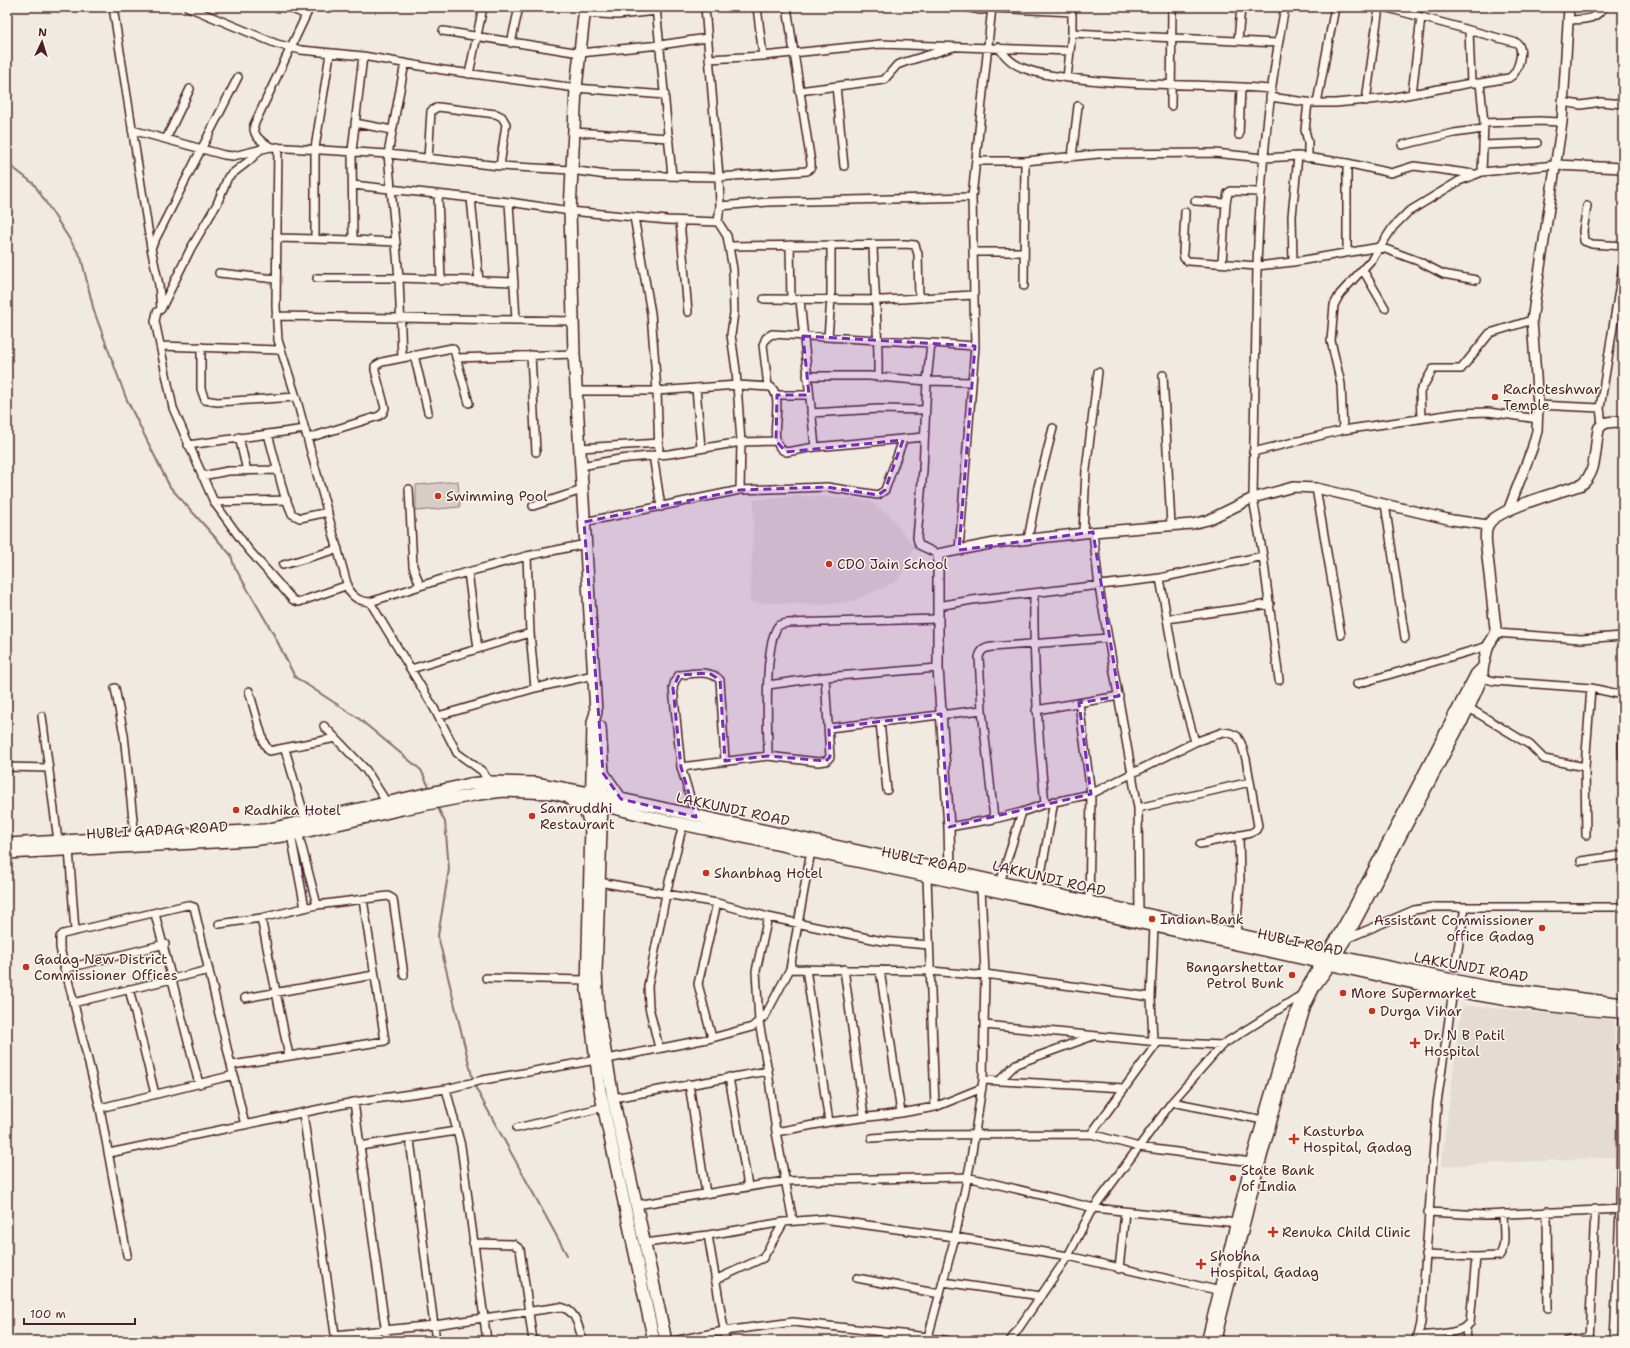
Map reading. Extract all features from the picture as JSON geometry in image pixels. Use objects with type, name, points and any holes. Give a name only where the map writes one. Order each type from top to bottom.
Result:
[{"type":"main road","points":[[585,10],[576,88],[574,132],[570,170],[570,212],[574,354],[594,674],[596,712],[594,722],[598,773],[587,980],[602,1059],[613,1098],[666,1341]]},
{"type":"main road","points":[[1215,1341],[1254,1184],[1306,1004],[1353,909],[1458,718],[1469,708],[1482,678],[1488,646],[1496,633],[1486,538],[1488,525],[1494,518],[1508,510],[1586,482],[1592,469],[1597,434],[1602,424],[1623,422]]},
{"type":"main road","points":[[1208,1341],[1251,1162],[1290,1027],[1303,994],[1346,939],[1458,718],[1476,674],[1483,667]]},
{"type":"main road","points":[[569,793],[586,783],[598,773]]},
{"type":"main road","points":[[598,773],[621,799]]},
{"type":"main road","points":[[489,782],[535,783],[569,793],[596,826],[599,882],[596,990],[602,1059],[604,1107],[654,1341]]},
{"type":"main road","name":"HUBLI GADAG ROAD","points":[[7,844],[265,830],[325,818],[470,784],[489,782]]},
{"type":"main road","name":"HUBLI ROAD","points":[[402,809],[479,794],[504,791],[569,793],[597,800],[623,811],[1154,926],[1329,959],[1453,991],[1562,1007],[1622,1010]]},
{"type":"main road","name":"LAKKUNDI ROAD","points":[[597,800],[621,799],[1236,935],[1329,959],[1622,1010]]},
{"type":"main road","name":"HUBLI GADAG ROAD","points":[[7,853],[251,840],[294,833],[402,809]]},
{"type":"main road","points":[[596,826],[611,814],[623,811]]},
{"type":"street","points":[[113,7],[162,309]]},
{"type":"street","points":[[188,7],[277,44],[289,47],[330,54],[363,56],[469,74],[576,88],[665,95]]},
{"type":"street","points":[[288,7],[306,15]]},
{"type":"street","points":[[275,147],[257,138],[254,132],[254,125],[289,47],[310,7]]},
{"type":"street","points":[[469,74],[483,7]]},
{"type":"street","points":[[511,43],[519,7]]},
{"type":"street","points":[[705,7],[719,177],[720,206],[718,222],[727,236],[733,269],[734,313],[731,335],[737,385],[740,442],[740,490]]},
{"type":"street","points":[[757,7],[763,56]]},
{"type":"street","points":[[132,130],[233,156],[262,148],[315,148],[500,166],[570,170],[606,175],[719,177],[807,172],[810,170],[811,163],[787,7]]},
{"type":"street","points":[[965,7],[982,10],[992,8],[1072,10],[1072,33],[1067,78]]},
{"type":"street","points":[[1171,106],[1172,7]]},
{"type":"street","points":[[1238,41],[1241,7]]},
{"type":"street","points":[[1279,680],[1270,604],[1253,498],[1253,452],[1259,192],[1270,93],[1278,43],[1286,7]]},
{"type":"street","points":[[1317,103],[1335,7]]},
{"type":"street","points":[[1366,101],[1379,7]]},
{"type":"street","points":[[998,47],[1013,63],[1023,68],[1067,78],[1104,82],[1241,86],[1317,103],[1366,101],[1471,83],[1480,83],[1513,76],[1521,51],[1520,46],[1517,43],[1384,7]]},
{"type":"street","points":[[1508,510],[1532,449],[1537,432],[1538,406],[1532,320],[1562,122],[1562,102],[1569,7]]},
{"type":"street","points":[[1568,20],[1594,18],[1604,7]]},
{"type":"street","points":[[959,550],[974,346],[972,197],[992,8]]},
{"type":"street","points":[[585,10],[617,16],[657,9],[672,176]]},
{"type":"street","points":[[1412,94],[1421,17]]},
{"type":"street","points":[[1469,30],[1471,83]]},
{"type":"street","points":[[443,31],[477,38],[580,53],[660,45],[707,38]]},
{"type":"street","points":[[1072,33],[1278,43]]},
{"type":"street","points":[[709,59],[763,56],[881,44],[961,45],[1070,50]]},
{"type":"street","points":[[799,91],[884,80],[897,66],[905,62],[961,45]]},
{"type":"street","points":[[316,239],[315,148],[330,54]]},
{"type":"street","points":[[353,240],[352,151],[363,56]]},
{"type":"street","points":[[402,358],[399,278],[388,154],[404,63]]},
{"type":"street","points":[[151,248],[200,148],[238,77]]},
{"type":"street","points":[[1478,173],[1483,146],[1480,83]]},
{"type":"street","points":[[836,86],[844,166]]},
{"type":"street","points":[[1239,135],[1241,86]]},
{"type":"street","points":[[166,139],[190,90]]},
{"type":"street","points":[[1308,102],[1305,130],[1308,142],[1308,158]]},
{"type":"street","points":[[1562,102],[1581,105],[1601,102],[1623,104]]},
{"type":"street","points":[[1072,157],[1078,106]]},
{"type":"street","points":[[428,159],[431,111],[438,107],[496,114],[502,117],[506,124],[500,166]]},
{"type":"street","points":[[1402,146],[1483,126],[1538,121],[1562,122]]},
{"type":"street","points":[[355,123],[392,130]]},
{"type":"street","points":[[574,132],[669,138]]},
{"type":"street","points":[[1483,146],[1537,143]]},
{"type":"street","points":[[275,147],[277,238],[276,316],[280,350],[308,438],[348,585],[354,598],[361,602],[370,602],[420,586],[527,556],[586,544]]},
{"type":"street","points":[[262,148],[250,160],[228,177],[217,204],[191,248],[162,309],[157,312],[155,321],[173,408],[188,445],[214,502],[248,549],[293,600],[299,602],[348,585]]},
{"type":"street","points":[[976,161],[1025,161],[1100,154],[1214,153],[1263,158],[1298,156],[1348,163],[1391,173],[1406,167],[1414,166],[1478,173],[1555,165],[1623,168]]},
{"type":"street","points":[[1293,262],[1292,216],[1298,156]]},
{"type":"street","points":[[1024,286],[1025,161]]},
{"type":"street","points":[[1347,252],[1348,163]]},
{"type":"street","points":[[1343,430],[1341,384],[1332,347],[1331,328],[1334,305],[1340,294],[1363,270],[1393,227],[1408,212],[1436,193],[1478,173]]},
{"type":"street","points":[[353,185],[509,202],[570,212],[680,221],[718,222]]},
{"type":"street","points":[[1222,264],[1228,193],[1231,190],[1259,192]]},
{"type":"street","points":[[438,194],[441,280]]},
{"type":"street","points":[[720,206],[768,202],[972,197]]},
{"type":"street","points":[[471,198],[479,281]]},
{"type":"street","points":[[509,202],[516,320]]},
{"type":"street","points":[[1195,202],[1226,203]]},
{"type":"street","points":[[1587,206],[1583,231],[1584,241],[1592,244],[1623,246]]},
{"type":"street","points":[[1185,212],[1182,253],[1184,258],[1188,261],[1257,266],[1293,262],[1380,247],[1418,261],[1443,274],[1476,280]]},
{"type":"street","points":[[634,217],[651,313],[659,443],[656,455],[661,507]]},
{"type":"street","points":[[680,221],[688,312]]},
{"type":"street","points":[[277,238],[396,242]]},
{"type":"street","points":[[729,246],[873,244],[915,245],[918,254],[919,297]]},
{"type":"street","points":[[873,244],[875,300],[879,339],[878,376]]},
{"type":"street","points":[[790,245],[791,300]]},
{"type":"street","points":[[828,337],[831,298],[831,245]]},
{"type":"street","points":[[973,252],[1024,252]]},
{"type":"street","points":[[1602,424],[1600,408],[1623,265]]},
{"type":"street","points":[[1363,270],[1384,308]]},
{"type":"street","points":[[219,273],[276,279]]},
{"type":"street","points":[[317,278],[399,278],[514,282]]},
{"type":"street","points":[[764,299],[800,300],[831,298],[875,300],[974,295]]},
{"type":"street","points":[[800,300],[815,447]]},
{"type":"street","points":[[276,316],[573,321]]},
{"type":"street","points":[[1421,419],[1420,392],[1433,369],[1461,368],[1490,333],[1532,320]]},
{"type":"street","points":[[768,386],[763,349],[766,338],[772,334],[879,339],[974,346]]},
{"type":"street","points":[[931,343],[927,381],[923,470],[917,538],[919,545],[938,554],[995,543],[1208,520],[1253,498],[1293,488],[1316,488],[1452,520],[1488,525]]},
{"type":"street","points":[[160,346],[280,350]]},
{"type":"street","points":[[308,438],[382,415],[385,408],[375,366],[378,363],[448,347],[454,350],[469,403]]},
{"type":"street","points":[[201,348],[201,389],[205,400],[217,402],[296,397]]},
{"type":"street","points":[[456,358],[574,354]]},
{"type":"street","points":[[414,355],[428,412]]},
{"type":"street","points":[[531,355],[536,452]]},
{"type":"street","points":[[1083,533],[1086,470],[1098,372]]},
{"type":"street","points":[[1163,375],[1172,525]]},
{"type":"street","points":[[807,376],[878,376],[927,381],[972,382]]},
{"type":"street","points":[[577,391],[657,391],[737,385],[768,386],[774,390],[777,395],[776,441],[780,448],[786,452],[815,447],[924,438]]},
{"type":"street","points":[[696,388],[702,448]]},
{"type":"street","points":[[777,395],[809,395]]},
{"type":"street","points":[[1538,406],[1600,408]]},
{"type":"street","points":[[811,413],[878,409],[925,410]]},
{"type":"street","points":[[1253,452],[1343,430],[1473,412],[1493,412],[1538,419]]},
{"type":"street","points":[[1028,539],[1038,487],[1053,428]]},
{"type":"street","points":[[188,445],[305,429]]},
{"type":"street","points":[[268,434],[292,514],[300,518],[328,512]]},
{"type":"street","points":[[239,437],[247,471]]},
{"type":"street","points":[[584,522],[740,490],[827,487],[878,495],[885,490],[903,440]]},
{"type":"street","points":[[581,466],[740,442],[776,441]]},
{"type":"street","points":[[580,448],[659,443]]},
{"type":"street","points":[[202,476],[228,471],[278,470]]},
{"type":"street","points":[[1316,488],[1341,635]]},
{"type":"street","points":[[409,489],[412,561],[420,586]]},
{"type":"street","points":[[533,506],[582,490]]},
{"type":"street","points":[[214,502],[287,500]]},
{"type":"street","points":[[1385,504],[1405,638]]},
{"type":"street","points":[[1093,532],[1099,587],[1138,808],[1139,914]]},
{"type":"street","points":[[283,565],[338,549]]},
{"type":"street","points":[[938,554],[938,668],[949,827],[950,871]]},
{"type":"street","points":[[527,556],[530,633],[535,688]]},
{"type":"street","points":[[938,606],[1034,593],[1099,587],[1160,578],[1263,556]]},
{"type":"street","points":[[468,572],[478,649]]},
{"type":"street","points":[[1160,578],[1177,677],[1194,742]]},
{"type":"street","points":[[1034,593],[1033,643],[1036,710],[1045,804]]},
{"type":"street","points":[[370,602],[411,669],[457,753],[482,771],[489,782]]},
{"type":"street","points":[[1167,619],[1270,604]]},
{"type":"street","points":[[768,756],[768,685],[773,636],[780,625],[787,623],[938,619]]},
{"type":"street","points":[[411,669],[530,633]]},
{"type":"street","points":[[1496,633],[1580,639],[1623,636]]},
{"type":"street","points":[[994,819],[982,710],[980,652],[985,648],[1108,638]]},
{"type":"street","points":[[1357,684],[1488,646]]},
{"type":"street","points":[[768,685],[825,677],[938,668]]},
{"type":"street","points":[[696,816],[681,767],[673,688],[679,675],[709,673],[716,675],[720,680],[725,761]]},
{"type":"street","points":[[438,716],[535,688],[594,674]]},
{"type":"street","points":[[681,767],[768,756],[818,762],[826,761],[830,757],[825,677]]},
{"type":"street","points":[[1482,678],[1494,681],[1591,688],[1623,694],[1622,756]]},
{"type":"street","points":[[115,688],[124,735],[135,838]]},
{"type":"street","points":[[1586,835],[1585,767],[1591,688]]},
{"type":"street","points":[[249,691],[266,748],[269,751],[336,738]]},
{"type":"street","points":[[1036,710],[1119,696]]},
{"type":"street","points":[[1079,703],[1090,794],[1089,903]]},
{"type":"street","points":[[1469,708],[1530,745],[1544,759],[1585,767]]},
{"type":"street","points":[[829,728],[982,710]]},
{"type":"street","points":[[42,716],[58,841]]},
{"type":"street","points":[[880,722],[887,790]]},
{"type":"street","points":[[324,726],[366,770],[386,803]]},
{"type":"street","points":[[949,827],[994,819],[1022,812],[1054,801],[1090,794],[1194,742],[1223,732],[1230,733],[1237,736],[1246,759],[1258,826],[1256,830],[1251,833],[1200,844]]},
{"type":"street","points":[[285,749],[306,822]]},
{"type":"street","points":[[7,766],[49,768]]},
{"type":"street","points":[[1138,808],[1250,782]]},
{"type":"street","points":[[1038,891],[1054,801]]},
{"type":"street","points":[[1000,883],[1022,812]]},
{"type":"street","points":[[659,1048],[648,998],[666,894],[683,824]]},
{"type":"street","points":[[294,833],[317,905]]},
{"type":"street","points":[[294,833],[305,908]]},
{"type":"street","points":[[1236,935],[1240,880],[1239,835]]},
{"type":"street","points":[[69,849],[75,931]]},
{"type":"street","points":[[109,1153],[354,1102],[446,1089],[483,1080],[712,1038],[752,1027],[765,1016],[790,969],[811,851]]},
{"type":"street","points":[[1581,861],[1623,855]]},
{"type":"street","points":[[927,877],[935,1107]]},
{"type":"street","points":[[599,882],[717,902],[797,923],[882,941],[929,944]]},
{"type":"street","points":[[928,1339],[955,1237],[975,1136],[983,1084],[985,974],[982,888]]},
{"type":"street","points":[[219,924],[262,918],[317,905],[388,896],[393,899],[404,974]]},
{"type":"street","points":[[232,1065],[385,1041],[363,899]]},
{"type":"street","points":[[712,1038],[698,984],[717,902]]},
{"type":"street","points":[[127,1255],[100,1108],[64,969],[60,948],[60,937],[75,931],[155,914],[186,905],[194,907],[197,912],[245,1125]]},
{"type":"street","points":[[1346,939],[1414,910],[1433,907],[1623,907]]},
{"type":"street","points":[[1455,967],[1465,907]]},
{"type":"street","points":[[155,914],[199,1084]]},
{"type":"street","points":[[768,916],[756,971],[759,1022],[768,1071],[776,1132],[793,1221]]},
{"type":"street","points":[[262,918],[289,1056]]},
{"type":"street","points":[[1091,1134],[1156,1042],[1151,996],[1154,926]]},
{"type":"street","points":[[64,969],[164,944]]},
{"type":"street","points":[[790,969],[806,968],[931,971],[975,975],[985,974],[1151,996]]},
{"type":"street","points":[[806,968],[829,1122]]},
{"type":"street","points":[[844,969],[864,1116]]},
{"type":"street","points":[[73,1003],[209,970]]},
{"type":"street","points":[[880,970],[901,1113]]},
{"type":"street","points":[[245,998],[374,975]]},
{"type":"street","points":[[486,978],[587,980]]},
{"type":"street","points":[[130,989],[155,1094]]},
{"type":"street","points":[[1453,991],[1437,1103],[1421,1323],[1416,1339],[1466,1327]]},
{"type":"street","points":[[1010,1341],[1068,1256],[1094,1208],[1172,1102],[1222,1045],[1303,994]]},
{"type":"street","points":[[1614,1341],[1619,1299],[1622,1010]]},
{"type":"street","points":[[985,1025],[1156,1042],[1222,1045]]},
{"type":"street","points":[[999,1081],[1016,1064],[1096,1035]]},
{"type":"street","points":[[613,1098],[768,1071]]},
{"type":"street","points":[[100,1108],[234,1075]]},
{"type":"street","points":[[729,1077],[748,1186]]},
{"type":"street","points":[[776,1132],[864,1116],[901,1113],[935,1107],[960,1098],[983,1084],[999,1081],[1124,1088]]},
{"type":"street","points":[[689,1084],[706,1194]]},
{"type":"street","points":[[446,1089],[461,1146],[469,1194],[487,1341]]},
{"type":"street","points":[[354,1102],[387,1341]]},
{"type":"street","points":[[1172,1102],[1263,1120]]},
{"type":"street","points":[[517,1128],[604,1107]]},
{"type":"street","points":[[303,1113],[335,1338],[386,1329],[434,1325],[560,1307],[568,1308],[574,1313],[584,1341]]},
{"type":"street","points":[[360,1146],[410,1140],[456,1131]]},
{"type":"street","points":[[872,1138],[912,1135],[975,1136],[1091,1134],[1139,1147],[1251,1162]]},
{"type":"street","points":[[410,1140],[436,1341]]},
{"type":"street","points":[[636,1205],[785,1181],[967,1177],[1094,1208],[1237,1223]]},
{"type":"street","points":[[1567,1341],[1589,1339],[1595,1209]]},
{"type":"street","points":[[1428,1212],[1483,1215],[1547,1211],[1621,1209]]},
{"type":"street","points":[[1547,1211],[1548,1308]]},
{"type":"street","points":[[1119,1269],[1125,1212]]},
{"type":"street","points":[[1426,1255],[1476,1258],[1499,1256],[1503,1252],[1502,1214]]},
{"type":"street","points":[[644,1243],[708,1235],[784,1222],[823,1219],[955,1237],[1068,1256],[1119,1269],[1221,1291]]},
{"type":"street","points":[[715,1280],[763,1258],[784,1222]]},
{"type":"street","points":[[708,1235],[726,1341]]},
{"type":"street","points":[[474,1243],[513,1244],[518,1246],[530,1311],[533,1341]]},
{"type":"street","points":[[1467,1341],[1466,1327],[1472,1317],[1476,1258]]},
{"type":"street","points":[[857,1278],[940,1294]]},
{"type":"street","points":[[943,1282],[1041,1296]]},
{"type":"street","points":[[673,1341],[724,1331],[793,1322],[948,1341]]},
{"type":"highlighted area","points":[[803,336],[975,346],[959,550],[1093,532],[1119,696],[1079,703],[1091,794],[949,827],[941,714],[829,728],[830,757],[826,761],[768,756],[725,761],[720,680],[709,673],[679,675],[673,688],[681,767],[696,817],[621,799],[603,773],[584,522],[740,490],[827,487],[878,495],[885,490],[903,440],[786,452],[776,441],[777,395],[809,395]]},
{"type":"shaded area","name":"Swimming Pool","points":[[458,481],[460,507],[416,511],[416,485]]},
{"type":"shaded area","name":"CDO Jain School","points":[[799,496],[836,497],[869,501],[890,516],[914,547],[898,581],[853,601],[824,605],[750,602],[754,500]]},
{"type":"shaded area","points":[[1462,1005],[1614,1020],[1616,1157],[1441,1166]]},
{"type":"waterway","points":[[7,163],[34,184],[81,257],[94,311],[126,398],[170,487],[231,555],[234,566],[273,633],[295,677],[358,718],[421,770],[430,789]]},
{"type":"waterway","points":[[437,806],[445,822],[449,869],[438,936],[473,1080]]},
{"type":"waterway","points":[[474,1085],[567,1255]]},
{"type":"place","name":"Rachoteshwar Temple","points":[[1495,397]]},
{"type":"place","name":"Swimming Pool","points":[[438,496]]},
{"type":"place","name":"CDO Jain School","points":[[829,564]]},
{"type":"place","name":"Radhika Hotel","points":[[236,810]]},
{"type":"place","name":"Samruddhi Restaurant","points":[[532,816]]},
{"type":"place","name":"Shanbhag Hotel","points":[[706,873]]},
{"type":"place","name":"Indian Bank","points":[[1152,919]]},
{"type":"place","name":"Assistant Commissioner office Gadag","points":[[1542,928]]},
{"type":"place","name":"Gadag New District Commissioner Offices","points":[[26,967]]},
{"type":"place","name":"Bangarshettar Petrol Bunk","points":[[1292,975]]},
{"type":"place","name":"More Supermarket","points":[[1343,993]]},
{"type":"place","name":"Durga Vihar","points":[[1372,1011]]},
{"type":"place","name":"Dr. N B Patil Hospital","points":[[1415,1043]]},
{"type":"place","name":"Kasturba Hospital, Gadag","points":[[1294,1139]]},
{"type":"place","name":"State Bank of India","points":[[1233,1178]]},
{"type":"place","name":"Renuka Child Clinic","points":[[1273,1232]]},
{"type":"place","name":"Shobha Hospital, Gadag","points":[[1201,1264]]}]
